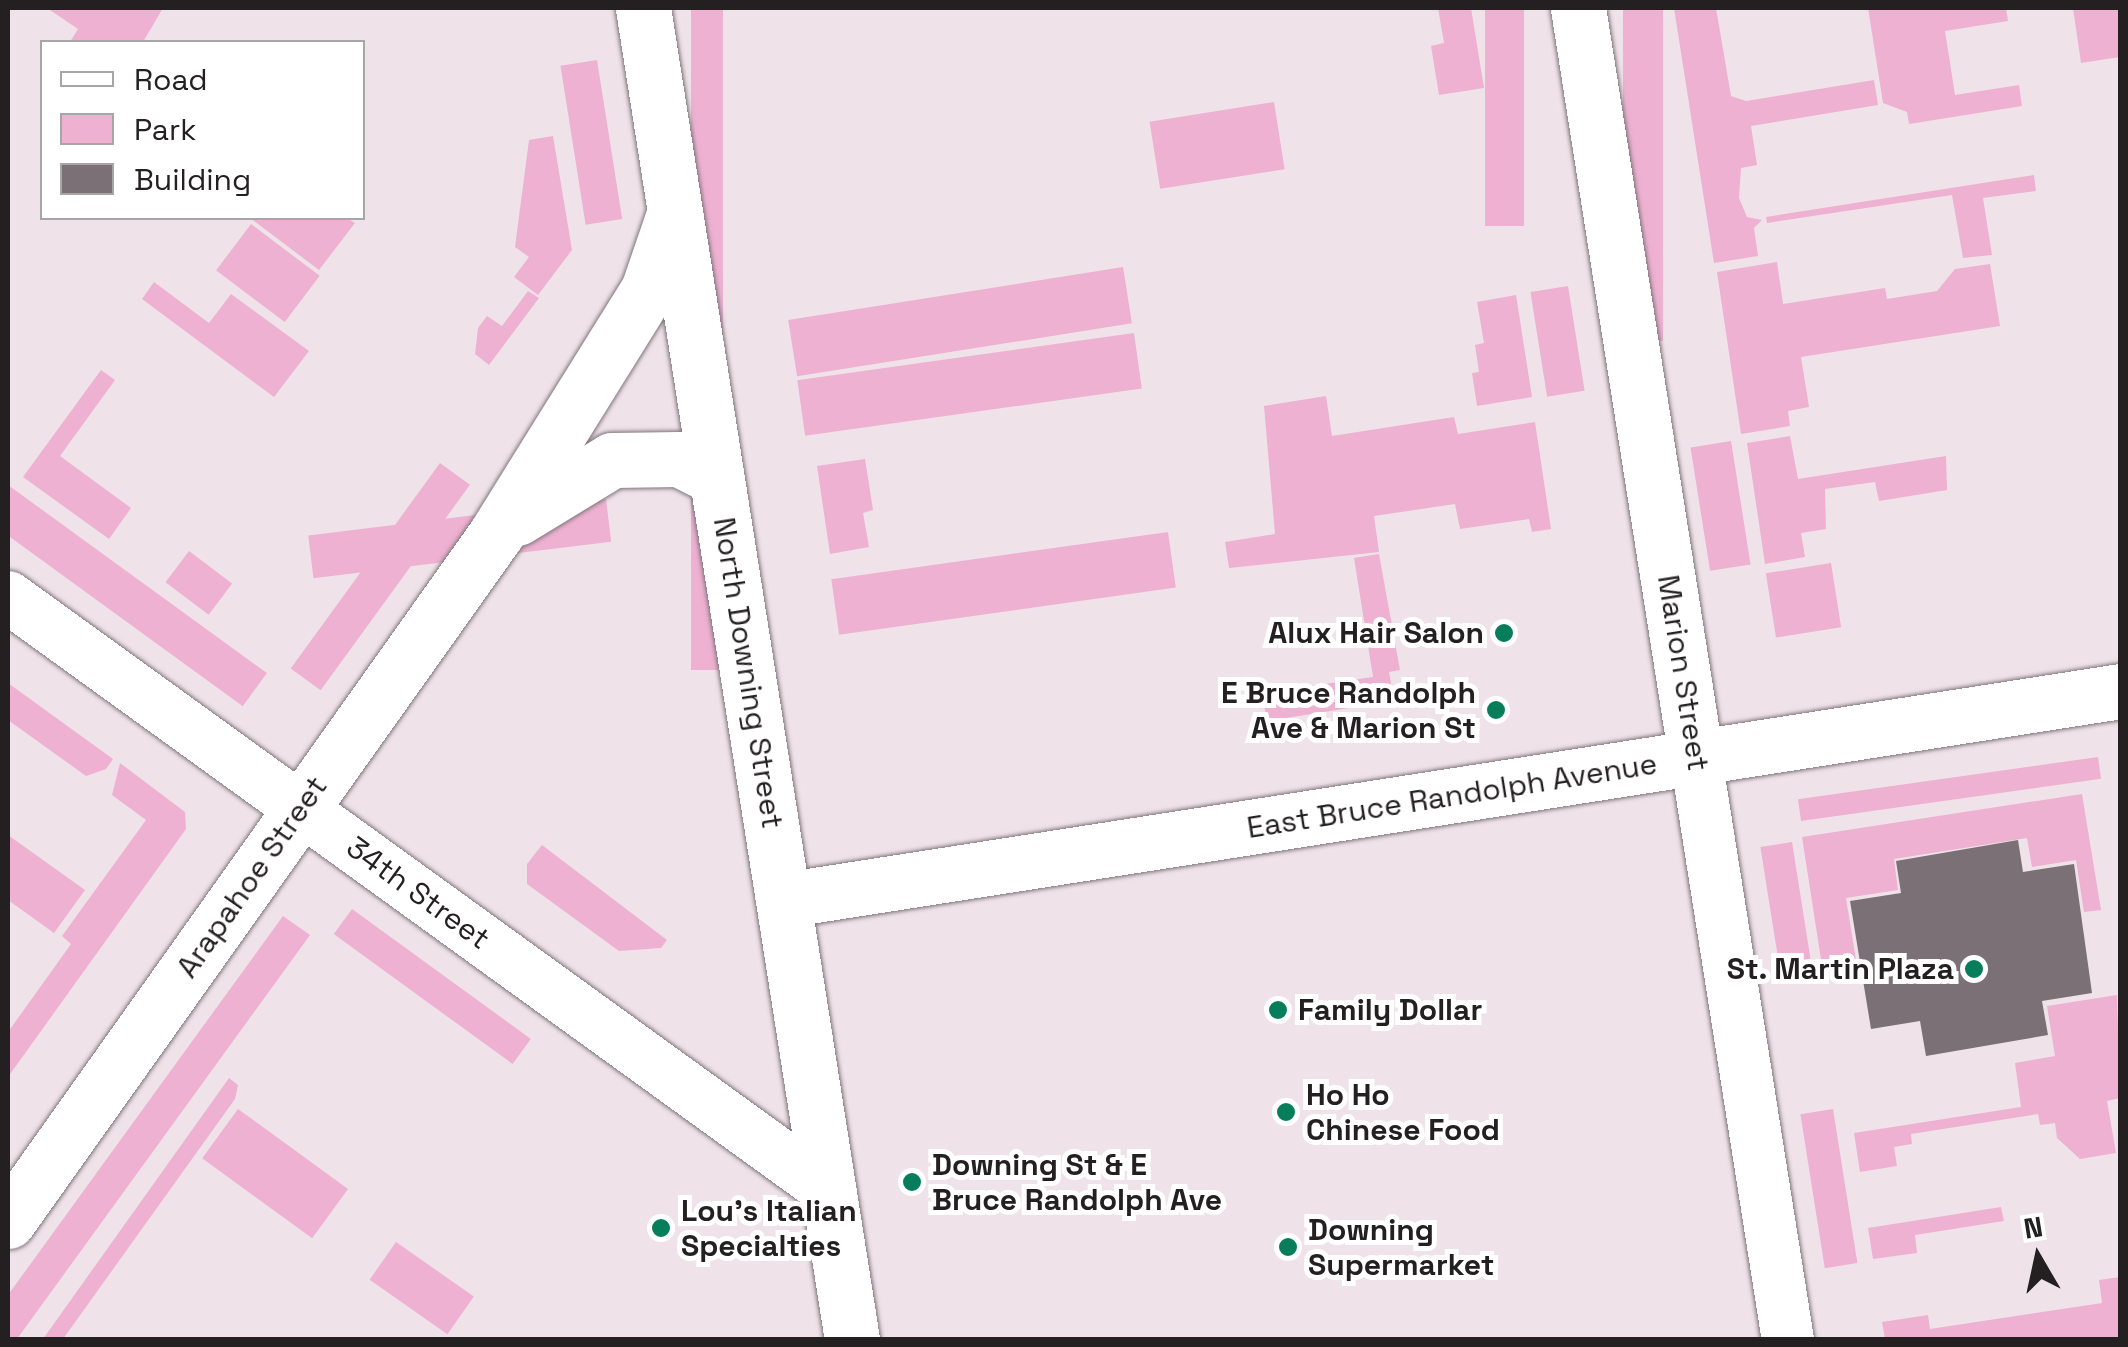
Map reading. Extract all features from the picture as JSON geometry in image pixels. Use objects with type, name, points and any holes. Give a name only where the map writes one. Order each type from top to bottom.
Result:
[{"type":"street","name":"North Downing Street","points":[[642,8],[852,1340]]},
{"type":"street","name":"Marion Street","points":[[1578,8],[1788,1340]]},
{"type":"street","points":[[496,534],[648,290],[675,210]]},
{"type":"street","points":[[496,534],[565,482],[612,460],[680,458],[718,478]]},
{"type":"street","name":"Arapahoe Street","points":[[8,1221],[496,534]]},
{"type":"street","name":"34th Street","points":[[8,597],[828,1190]]},
{"type":"street","name":"East Bruce Randolph Avenue","points":[[784,900],[2120,691]]},
{"type":"green space","points":[[47,8],[163,8],[144,40],[71,40],[78,29]]},
{"type":"green space","points":[[691,8],[723,8],[723,670],[691,670]]},
{"type":"green space","points":[[1438,8],[1471,8],[1484,88],[1439,95],[1431,46],[1444,43]]},
{"type":"green space","points":[[1485,8],[1524,8],[1524,226],[1485,226]]},
{"type":"green space","points":[[1623,8],[1663,8],[1663,341],[1623,341]]},
{"type":"green space","points":[[1674,8],[1716,8],[1731,96],[1746,101],[1874,80],[1878,105],[1751,126],[1757,165],[1741,168],[1739,198],[1747,217],[1762,220],[1754,228],[1758,256],[1714,263]]},
{"type":"green space","points":[[1868,8],[2006,8],[2008,21],[1945,31],[1955,95],[2019,85],[2022,106],[1909,124],[1907,112],[1883,103]]},
{"type":"green space","points":[[2073,8],[2120,8],[2120,57],[2081,63]]},
{"type":"green space","points":[[597,60],[622,219],[586,225],[560,66]]},
{"type":"green space","points":[[1274,102],[1285,169],[1160,189],[1150,122]]},
{"type":"green space","points":[[553,136],[572,250],[538,295],[514,277],[529,257],[515,247],[529,140]]},
{"type":"green space","points":[[2034,175],[2036,191],[1983,198],[1992,255],[1963,258],[1952,195],[1767,223],[1766,217]]},
{"type":"green space","points":[[253,220],[355,223],[319,270]]},
{"type":"green space","points":[[251,224],[320,276],[285,322],[216,270]]},
{"type":"green space","points":[[1777,262],[1783,304],[1885,288],[1887,299],[1937,291],[1955,269],[1990,264],[2000,326],[1801,357],[1809,407],[1788,411],[1790,426],[1741,434],[1717,272]]},
{"type":"green space","points":[[1123,267],[1132,323],[797,376],[788,320]]},
{"type":"green space","points":[[154,282],[209,323],[231,294],[309,351],[274,397],[142,299]]},
{"type":"green space","points":[[1568,286],[1585,391],[1547,397],[1530,292]]},
{"type":"green space","points":[[528,291],[539,298],[489,365],[475,354],[478,328],[487,316],[502,326]]},
{"type":"green space","points":[[1516,295],[1532,397],[1477,406],[1472,373],[1479,372],[1475,345],[1484,343],[1477,302]]},
{"type":"green space","points":[[1134,333],[1142,388],[805,436],[797,380]]},
{"type":"green space","points":[[101,370],[115,380],[60,456],[131,508],[109,539],[23,477]]},
{"type":"green space","points":[[1326,396],[1332,436],[1454,417],[1458,434],[1535,422],[1551,529],[1532,532],[1529,519],[1460,529],[1455,504],[1374,516],[1379,552],[1229,568],[1225,542],[1275,534],[1264,406]]},
{"type":"green space","points":[[1790,436],[1798,479],[1946,456],[1947,490],[1879,501],[1875,482],[1825,489],[1826,529],[1801,533],[1805,557],[1765,564],[1747,443]]},
{"type":"green space","points":[[1731,441],[1751,564],[1710,571],[1691,447]]},
{"type":"green space","points":[[865,459],[873,510],[863,513],[869,547],[830,554],[817,466]]},
{"type":"green space","points":[[440,463],[470,485],[321,690],[291,668]]},
{"type":"green space","points":[[8,485],[267,673],[243,706],[8,536]]},
{"type":"green space","points":[[606,499],[611,542],[313,578],[308,536]]},
{"type":"green space","points":[[1168,532],[1176,587],[839,635],[831,579]]},
{"type":"green space","points":[[189,551],[232,583],[209,615],[166,582]]},
{"type":"green space","points":[[1379,554],[1400,670],[1389,672],[1394,701],[1267,721],[1264,705],[1297,700],[1310,686],[1373,677],[1354,558]]},
{"type":"green space","points":[[1831,563],[1841,627],[1776,638],[1766,573]]},
{"type":"green space","points":[[8,683],[113,759],[106,769],[86,776],[8,720]]},
{"type":"green space","points":[[2098,757],[2101,779],[1801,821],[1798,799]]},
{"type":"green space","points":[[120,763],[185,812],[186,829],[8,1077],[8,1032],[71,944],[62,936],[146,820],[112,795]]},
{"type":"green space","points":[[2082,794],[2101,910],[2084,912],[2076,860],[2032,867],[2027,838],[1894,859],[1898,890],[1846,898],[1856,960],[1822,966],[1802,837]]},
{"type":"green space","points":[[8,835],[85,890],[54,933],[8,900]]},
{"type":"green space","points":[[1792,842],[1812,969],[1781,974],[1760,847]]},
{"type":"green space","points":[[542,845],[667,940],[661,948],[619,951],[527,884],[527,864]]},
{"type":"green space","points":[[352,909],[531,1039],[513,1064],[334,934]]},
{"type":"green space","points":[[283,916],[310,935],[17,1339],[8,1339],[8,1295]]},
{"type":"green space","points":[[2117,995],[2120,1098],[2107,1101],[2116,1153],[2080,1159],[2057,1138],[2055,1123],[2040,1125],[2038,1114],[1911,1134],[1912,1144],[1894,1147],[1897,1166],[1860,1172],[1854,1133],[2021,1107],[2015,1063],[2055,1056],[2047,1006]]},
{"type":"green space","points":[[229,1078],[238,1085],[235,1099],[63,1339],[43,1339]]},
{"type":"green space","points":[[238,1109],[348,1189],[312,1238],[202,1158]]},
{"type":"green space","points":[[1833,1109],[1857,1263],[1825,1268],[1800,1114]]},
{"type":"green space","points":[[2001,1207],[2004,1221],[1915,1235],[1917,1253],[1873,1259],[1868,1228]]},
{"type":"green space","points":[[396,1242],[474,1296],[447,1334],[370,1280]]},
{"type":"green space","points":[[2120,1277],[2120,1339],[1885,1339],[1882,1322],[1928,1315],[1930,1329],[2102,1303],[2099,1280]]},
{"type":"building","name":"St. Martin Plaza","points":[[2018,840],[2023,872],[2074,864],[2092,993],[2042,1001],[2048,1035],[1926,1056],[1920,1021],[1871,1029],[1850,901],[1901,893],[1896,861]]},
{"type":"place","name":"Alux Hair Salon","points":[[1504,633]]},
{"type":"place","name":"E Bruce Randolph Ave & Marion St","points":[[1496,710]]},
{"type":"place","name":"St. Martin Plaza","points":[[1974,969]]},
{"type":"place","name":"Family Dollar","points":[[1278,1010]]},
{"type":"place","name":"Ho Ho Chinese Food","points":[[1286,1112]]},
{"type":"place","name":"Downing St & E Bruce Randolph Ave","points":[[912,1182]]},
{"type":"place","name":"Lou's Italian Specialties","points":[[661,1228]]},
{"type":"place","name":"Downing Supermarket","points":[[1288,1247]]}]
